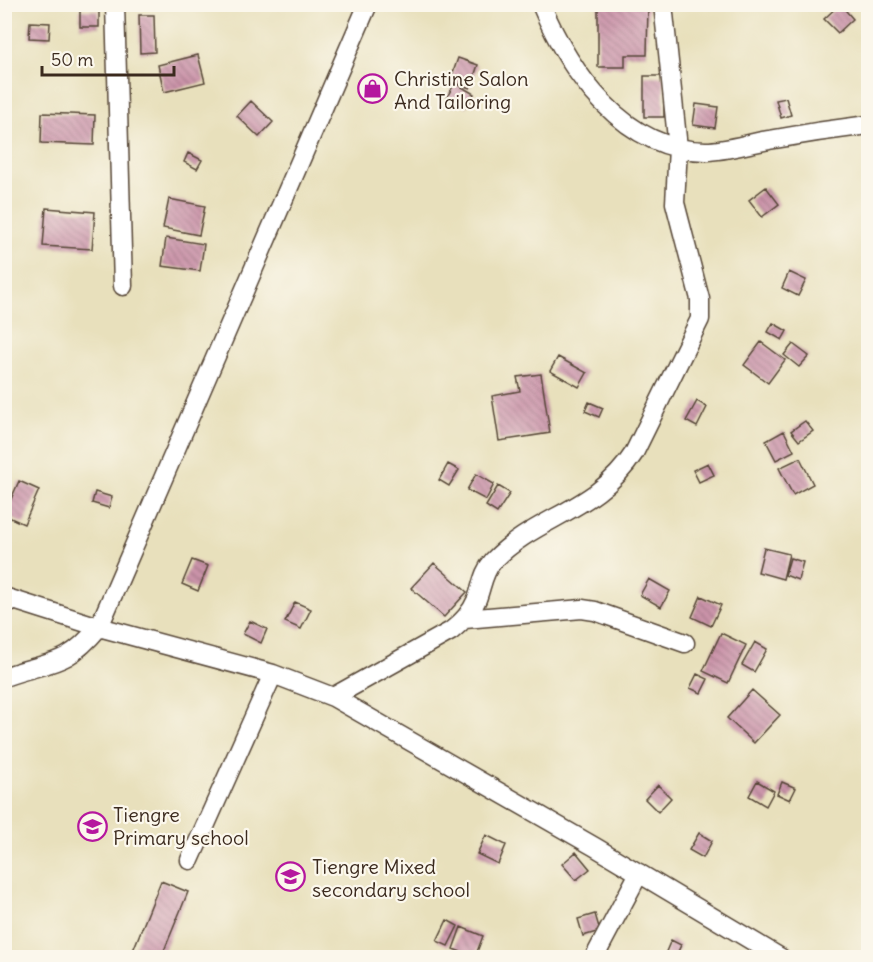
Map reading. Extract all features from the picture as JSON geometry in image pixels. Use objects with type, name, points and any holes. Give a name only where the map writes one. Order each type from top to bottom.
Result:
[{"type":"street","points":[[115,4],[123,286]]},
{"type":"street","points":[[4,677],[63,660],[82,648],[99,627],[368,4]]},
{"type":"street","points":[[541,4],[555,38],[585,82],[615,115],[647,137],[678,148],[707,151],[811,132],[868,125]]},
{"type":"street","points":[[333,697],[451,631],[465,620],[493,561],[513,544],[608,486],[623,470],[693,335],[700,319],[700,298],[675,203],[678,148],[663,4]]},
{"type":"street","points":[[4,597],[99,627],[273,674],[333,697],[780,957]]},
{"type":"street","points":[[465,620],[582,609],[595,611],[685,643]]},
{"type":"street","points":[[190,860],[273,674]]},
{"type":"street","points":[[594,957],[639,873]]},
{"type":"building","points":[[598,4],[648,4],[647,55],[625,55],[625,67],[598,67]]},
{"type":"building","points":[[840,4],[853,19],[838,33],[824,19]]},
{"type":"building","points":[[80,10],[99,10],[99,27],[80,27]]},
{"type":"building","points":[[139,15],[154,15],[155,52],[140,53]]},
{"type":"building","points":[[30,22],[50,23],[49,39],[29,38]]},
{"type":"building","points":[[198,55],[205,82],[164,92],[158,65]]},
{"type":"building","points":[[458,58],[478,65],[470,88],[450,81]]},
{"type":"building","points":[[644,76],[664,76],[664,117],[644,117]]},
{"type":"building","points":[[455,83],[474,94],[466,107],[447,97]]},
{"type":"building","points":[[786,98],[791,115],[781,118],[776,100]]},
{"type":"building","points":[[251,101],[273,122],[259,137],[237,116]]},
{"type":"building","points":[[696,104],[718,107],[715,128],[693,125]]},
{"type":"building","points":[[42,113],[95,115],[94,145],[41,143]]},
{"type":"building","points":[[188,153],[202,160],[197,169],[184,162]]},
{"type":"building","points":[[766,187],[779,204],[762,217],[749,200]]},
{"type":"building","points":[[169,199],[205,206],[199,235],[163,228]]},
{"type":"building","points":[[46,208],[95,212],[92,249],[43,246]]},
{"type":"building","points":[[166,238],[204,244],[200,271],[162,266]]},
{"type":"building","points":[[789,272],[806,280],[798,296],[782,288]]},
{"type":"building","points":[[773,323],[787,331],[782,340],[768,332]]},
{"type":"building","points":[[761,342],[785,360],[768,383],[744,365]]},
{"type":"building","points":[[793,344],[809,356],[799,367],[784,355]]},
{"type":"building","points":[[558,357],[587,373],[579,387],[550,371]]},
{"type":"building","points":[[541,374],[550,433],[499,441],[492,396],[520,391],[517,377]]},
{"type":"building","points":[[697,401],[707,407],[697,427],[686,421]]},
{"type":"building","points":[[589,402],[603,408],[599,417],[585,411]]},
{"type":"building","points":[[805,421],[813,431],[799,441],[791,431]]},
{"type":"building","points":[[784,431],[794,451],[776,460],[766,441]]},
{"type":"building","points":[[800,458],[813,484],[793,495],[779,468]]},
{"type":"building","points":[[708,463],[714,475],[699,482],[693,470]]},
{"type":"building","points":[[448,464],[459,470],[449,486],[439,480]]},
{"type":"building","points":[[476,474],[494,484],[486,500],[467,490]]},
{"type":"building","points":[[19,481],[39,490],[24,524],[4,515]]},
{"type":"building","points":[[498,486],[510,493],[497,513],[486,506]]},
{"type":"building","points":[[95,492],[112,497],[109,508],[92,503]]},
{"type":"building","points":[[764,548],[789,554],[783,579],[758,572]]},
{"type":"building","points":[[790,558],[803,562],[798,580],[785,575]]},
{"type":"building","points":[[192,560],[208,566],[198,591],[182,584]]},
{"type":"building","points":[[434,563],[467,592],[444,617],[411,588]]},
{"type":"building","points":[[649,579],[670,591],[661,607],[640,595]]},
{"type":"building","points":[[701,596],[721,605],[711,626],[692,617]]},
{"type":"building","points":[[295,602],[311,609],[301,629],[285,622]]},
{"type":"building","points":[[250,621],[267,629],[261,643],[243,634]]},
{"type":"building","points":[[721,633],[746,645],[728,683],[703,671]]},
{"type":"building","points":[[755,642],[767,649],[754,672],[742,665]]},
{"type":"building","points":[[697,674],[708,679],[701,693],[690,688]]},
{"type":"building","points":[[752,690],[780,715],[754,743],[727,718]]},
{"type":"building","points":[[757,781],[774,791],[766,806],[749,796]]},
{"type":"building","points":[[782,782],[796,788],[790,800],[777,794]]},
{"type":"building","points":[[658,785],[671,798],[658,812],[645,799]]},
{"type":"building","points":[[699,833],[712,841],[703,858],[689,850]]},
{"type":"building","points":[[486,835],[506,845],[498,864],[477,854]]},
{"type":"building","points":[[576,852],[590,869],[576,880],[562,864]]},
{"type":"building","points":[[161,881],[188,892],[161,958],[130,958]]},
{"type":"building","points":[[595,914],[600,931],[583,936],[578,919]]},
{"type":"building","points":[[447,920],[458,926],[448,946],[437,941]]},
{"type":"building","points":[[461,927],[483,936],[475,957],[453,949]]},
{"type":"building","points":[[671,940],[681,945],[675,958],[665,954]]},
{"type":"place","name":"Christine Salon And Tailoring","points":[[373,89]]},
{"type":"place","name":"Tiengre Primary school","points":[[92,826]]},
{"type":"place","name":"Tiengre Mixed secondary school","points":[[291,877]]}]
